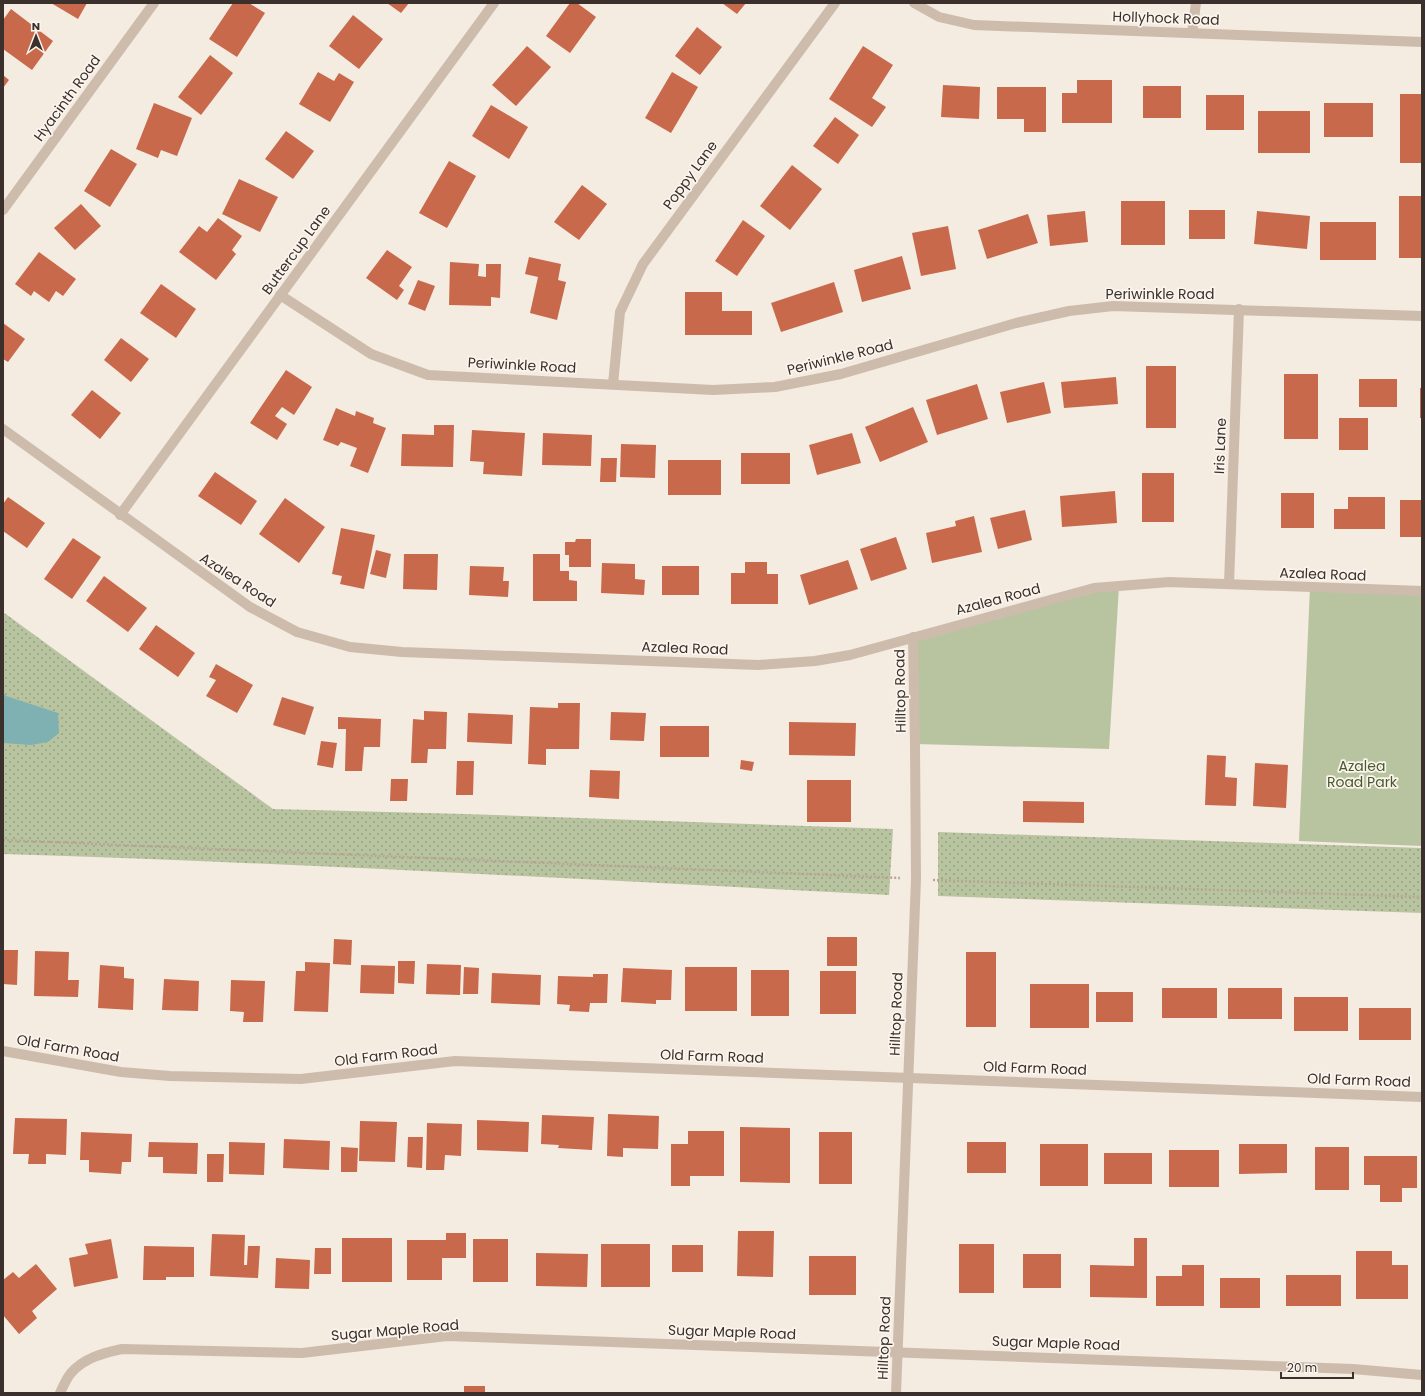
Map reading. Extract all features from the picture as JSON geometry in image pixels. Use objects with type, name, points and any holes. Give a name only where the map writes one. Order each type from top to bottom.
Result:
[{"type":"street","name":"Hyacinth Road","points":[[3,210],[154,3]]},
{"type":"street","name":"Buttercup Lane","points":[[120,515],[494,3]]},
{"type":"street","name":"Poppy Lane","points":[[613,384],[620,312],[643,264],[835,3]]},
{"type":"street","name":"Hollyhock Road","points":[[914,3],[939,17],[974,25],[1422,42]]},
{"type":"street","points":[[1192,33],[1196,3]]},
{"type":"street","name":"Periwinkle Road","points":[[280,295],[371,354],[428,375],[713,390],[775,387],[841,374],[1016,323],[1069,311],[1113,306],[1422,316]]},
{"type":"street","name":"Iris Lane","points":[[1229,584],[1239,309]]},
{"type":"street","name":"Azalea Road","points":[[3,429],[250,608],[297,632],[350,647],[402,652],[758,665],[815,661],[850,655],[1094,588],[1169,582],[1422,592]]},
{"type":"street","name":"Hilltop Road","points":[[896,1393],[916,879],[913,637]]},
{"type":"street","name":"Old Farm Road","points":[[3,1051],[121,1072],[170,1076],[301,1079],[455,1061],[1422,1097]]},
{"type":"street","name":"Sugar Maple Road","points":[[60,1393],[70,1374],[82,1363],[100,1354],[122,1349],[302,1353],[447,1336],[1353,1369],[1422,1375]]},
{"type":"path","points":[[3,840],[916,879],[1422,897]]},
{"type":"green space","points":[[1119,586],[1109,749],[915,744],[913,637]]},
{"type":"green space","name":"Azalea Road Park","points":[[1310,587],[1422,591],[1422,846],[1299,841]]},
{"type":"green space","points":[[3,612],[273,809],[893,829],[889,895],[335,867],[3,854]]},
{"type":"green space","points":[[938,832],[1422,848],[1422,913],[938,896]]},
{"type":"water","points":[[3,693],[6,696],[58,713],[59,733],[48,742],[31,745],[3,743]]},
{"type":"building","points":[[51,3],[87,3],[78,19]]},
{"type":"building","points":[[233,3],[249,3],[265,13],[237,57],[209,39]]},
{"type":"building","points":[[387,3],[409,3],[401,13]]},
{"type":"building","points":[[570,3],[577,3],[596,17],[570,53],[546,36]]},
{"type":"building","points":[[722,3],[746,3],[737,14]]},
{"type":"building","points":[[11,9],[53,41],[32,70],[3,49],[3,20]]},
{"type":"building","points":[[353,15],[383,39],[359,69],[329,46]]},
{"type":"building","points":[[697,27],[722,47],[700,75],[675,56]]},
{"type":"building","points":[[527,46],[551,67],[516,106],[492,85]]},
{"type":"building","points":[[863,46],[893,65],[872,98],[886,107],[872,127],[829,99]]},
{"type":"building","points":[[210,55],[233,73],[201,115],[178,97]]},
{"type":"building","points":[[318,72],[334,81],[339,73],[354,82],[330,122],[299,104]]},
{"type":"building","points":[[672,72],[698,87],[671,133],[645,118]]},
{"type":"building","points":[[3,75],[9,80],[3,88]]},
{"type":"building","points":[[1077,80],[1112,80],[1112,123],[1062,123],[1062,93],[1077,93]]},
{"type":"building","points":[[943,85],[980,87],[979,119],[941,117]]},
{"type":"building","points":[[1143,86],[1181,86],[1181,118],[1143,118]]},
{"type":"building","points":[[997,87],[1046,87],[1046,132],[1024,132],[1024,119],[997,119]]},
{"type":"building","points":[[1400,94],[1422,94],[1422,163],[1400,163]]},
{"type":"building","points":[[1206,95],[1244,95],[1244,130],[1206,130]]},
{"type":"building","points":[[154,103],[192,118],[177,156],[161,150],[158,158],[136,149]]},
{"type":"building","points":[[1324,103],[1373,103],[1373,137],[1324,137]]},
{"type":"building","points":[[491,105],[528,127],[509,159],[472,136]]},
{"type":"building","points":[[1258,111],[1310,111],[1310,153],[1258,153]]},
{"type":"building","points":[[835,117],[859,135],[838,164],[813,146]]},
{"type":"building","points":[[286,131],[314,151],[293,179],[265,159]]},
{"type":"building","points":[[111,149],[137,164],[110,207],[84,191]]},
{"type":"building","points":[[449,161],[476,176],[447,228],[419,213]]},
{"type":"building","points":[[792,165],[822,189],[790,230],[760,206]]},
{"type":"building","points":[[239,179],[278,197],[260,232],[222,214]]},
{"type":"building","points":[[582,185],[607,204],[579,240],[554,222]]},
{"type":"building","points":[[1399,196],[1422,196],[1422,258],[1399,258]]},
{"type":"building","points":[[1121,201],[1165,201],[1165,245],[1121,245]]},
{"type":"building","points":[[81,204],[101,226],[75,250],[54,228]]},
{"type":"building","points":[[1189,210],[1225,210],[1225,239],[1189,239]]},
{"type":"building","points":[[1085,211],[1088,242],[1050,246],[1047,215]]},
{"type":"building","points":[[1257,211],[1310,216],[1307,249],[1254,244]]},
{"type":"building","points":[[1028,214],[1038,243],[987,259],[978,230]]},
{"type":"building","points":[[218,218],[242,236],[232,250],[236,254],[216,280],[179,252],[199,226],[207,232]]},
{"type":"building","points":[[743,220],[765,236],[737,276],[715,261]]},
{"type":"building","points":[[1320,222],[1376,222],[1376,260],[1320,260]]},
{"type":"building","points":[[948,226],[956,269],[921,276],[912,233]]},
{"type":"building","points":[[387,250],[412,267],[399,286],[404,290],[397,300],[366,278]]},
{"type":"building","points":[[39,252],[76,279],[63,296],[56,291],[49,302],[34,291],[31,296],[15,284]]},
{"type":"building","points":[[902,256],[911,289],[862,302],[854,270]]},
{"type":"building","points":[[529,257],[561,264],[558,280],[566,282],[557,320],[530,313],[538,277],[525,274]]},
{"type":"building","points":[[450,262],[479,264],[478,276],[486,277],[486,264],[501,264],[500,298],[491,297],[491,306],[449,305]]},
{"type":"building","points":[[418,280],[435,286],[425,311],[408,304]]},
{"type":"building","points":[[834,282],[843,312],[781,332],[771,303]]},
{"type":"building","points":[[161,284],[196,309],[176,338],[140,313]]},
{"type":"building","points":[[685,292],[722,292],[722,311],[752,311],[752,335],[685,335]]},
{"type":"building","points":[[3,323],[25,339],[8,362],[3,359]]},
{"type":"building","points":[[121,338],[149,359],[131,382],[104,360]]},
{"type":"building","points":[[1146,366],[1176,366],[1176,428],[1146,428]]},
{"type":"building","points":[[286,370],[312,387],[294,415],[282,407],[275,416],[287,424],[277,440],[250,423]]},
{"type":"building","points":[[1284,374],[1318,374],[1318,439],[1284,439]]},
{"type":"building","points":[[1116,377],[1118,404],[1064,408],[1061,382]]},
{"type":"building","points":[[1359,379],[1397,379],[1397,407],[1359,407]]},
{"type":"building","points":[[1044,382],[1051,413],[1007,423],[1000,392]]},
{"type":"building","points":[[977,384],[988,419],[937,435],[926,400]]},
{"type":"building","points":[[1420,388],[1422,388],[1422,418],[1420,418]]},
{"type":"building","points":[[92,390],[121,413],[100,439],[71,415]]},
{"type":"building","points":[[913,407],[928,442],[880,462],[865,427]]},
{"type":"building","points":[[336,408],[355,416],[356,411],[374,418],[373,423],[386,428],[368,473],[350,466],[357,448],[341,442],[338,446],[323,440]]},
{"type":"building","points":[[1339,418],[1368,418],[1368,450],[1339,450]]},
{"type":"building","points":[[434,425],[454,425],[453,467],[401,466],[402,434],[434,435]]},
{"type":"building","points":[[472,430],[525,433],[522,476],[483,474],[484,462],[470,461]]},
{"type":"building","points":[[543,433],[592,435],[591,466],[542,465]]},
{"type":"building","points":[[852,433],[861,463],[817,475],[809,445]]},
{"type":"building","points":[[621,444],[656,445],[655,478],[620,477]]},
{"type":"building","points":[[741,453],[790,453],[790,484],[741,484]]},
{"type":"building","points":[[601,458],[617,458],[616,482],[600,482]]},
{"type":"building","points":[[668,460],[721,460],[721,495],[668,495]]},
{"type":"building","points":[[215,472],[257,501],[241,525],[198,496]]},
{"type":"building","points":[[1142,473],[1174,473],[1174,522],[1142,522]]},
{"type":"building","points":[[1115,491],[1117,523],[1062,527],[1060,496]]},
{"type":"building","points":[[1281,493],[1314,493],[1314,528],[1281,528]]},
{"type":"building","points":[[8,497],[45,523],[27,548],[3,531],[3,504]]},
{"type":"building","points":[[1348,497],[1385,497],[1385,529],[1334,529],[1334,509],[1348,509]]},
{"type":"building","points":[[285,498],[325,527],[299,563],[259,534]]},
{"type":"building","points":[[1400,500],[1422,500],[1422,537],[1400,537]]},
{"type":"building","points":[[1025,510],[1032,540],[998,549],[990,518]]},
{"type":"building","points":[[974,516],[982,552],[932,563],[926,533],[956,526],[955,521]]},
{"type":"building","points":[[341,528],[375,535],[364,589],[340,584],[342,576],[332,574]]},
{"type":"building","points":[[896,537],[907,569],[871,581],[860,549]]},
{"type":"building","points":[[73,538],[101,557],[72,599],[44,579]]},
{"type":"building","points":[[576,539],[591,539],[591,567],[569,567],[569,555],[565,555],[565,542],[575,542]]},
{"type":"building","points":[[376,550],[391,554],[386,578],[370,574]]},
{"type":"building","points":[[404,554],[438,554],[437,590],[403,589]]},
{"type":"building","points":[[533,554],[560,554],[560,571],[569,571],[569,580],[577,581],[577,601],[533,601]]},
{"type":"building","points":[[848,560],[858,589],[809,605],[800,575]]},
{"type":"building","points":[[745,562],[767,562],[767,574],[778,574],[778,604],[731,604],[731,573],[745,573]]},
{"type":"building","points":[[602,563],[635,564],[635,579],[645,580],[644,595],[601,593]]},
{"type":"building","points":[[470,566],[504,567],[503,581],[509,581],[508,597],[469,595]]},
{"type":"building","points":[[662,566],[699,566],[699,595],[662,595]]},
{"type":"building","points":[[104,576],[147,608],[128,632],[86,601]]},
{"type":"building","points":[[156,625],[195,653],[178,677],[139,649]]},
{"type":"building","points":[[216,664],[253,685],[237,713],[206,696],[216,680],[209,677]]},
{"type":"building","points":[[282,697],[314,707],[305,735],[273,725]]},
{"type":"building","points":[[558,703],[580,703],[579,749],[546,749],[546,765],[528,764],[530,707],[558,708]]},
{"type":"building","points":[[424,711],[447,712],[446,749],[428,749],[427,763],[411,763],[413,719],[424,720]]},
{"type":"building","points":[[611,712],[646,713],[644,741],[610,740]]},
{"type":"building","points":[[468,713],[513,715],[512,744],[467,742]]},
{"type":"building","points":[[338,717],[381,719],[380,747],[364,747],[362,771],[345,771],[346,729],[338,729]]},
{"type":"building","points":[[789,722],[856,723],[855,756],[789,755]]},
{"type":"building","points":[[660,726],[709,726],[709,757],[660,757]]},
{"type":"building","points":[[321,741],[337,743],[333,768],[317,765]]},
{"type":"building","points":[[1207,755],[1226,756],[1225,777],[1237,778],[1236,806],[1205,805]]},
{"type":"building","points":[[741,760],[754,762],[752,771],[740,769]]},
{"type":"building","points":[[457,761],[474,761],[473,795],[456,795]]},
{"type":"building","points":[[1255,763],[1288,765],[1286,808],[1253,806]]},
{"type":"building","points":[[590,770],[620,771],[619,799],[589,797]]},
{"type":"building","points":[[391,779],[408,779],[407,801],[390,801]]},
{"type":"building","points":[[807,780],[851,780],[851,822],[807,822]]},
{"type":"building","points":[[1023,801],[1084,802],[1084,823],[1023,822]]},
{"type":"building","points":[[827,937],[857,937],[857,966],[827,966]]},
{"type":"building","points":[[334,939],[352,940],[351,965],[333,964]]},
{"type":"building","points":[[3,950],[18,950],[17,985],[3,984]]},
{"type":"building","points":[[35,951],[69,952],[68,980],[79,980],[78,997],[34,996]]},
{"type":"building","points":[[966,952],[996,952],[996,1027],[966,1027]]},
{"type":"building","points":[[398,961],[415,961],[414,984],[398,983]]},
{"type":"building","points":[[305,962],[330,963],[328,1012],[294,1011],[296,971],[305,971]]},
{"type":"building","points":[[427,964],[461,965],[460,995],[426,994]]},
{"type":"building","points":[[100,965],[124,967],[124,978],[134,979],[133,1010],[98,1008]]},
{"type":"building","points":[[361,965],[395,966],[394,994],[360,993]]},
{"type":"building","points":[[464,967],[479,968],[478,994],[463,994]]},
{"type":"building","points":[[685,967],[737,967],[737,1011],[685,1011]]},
{"type":"building","points":[[623,968],[672,970],[671,1000],[656,1000],[656,1004],[621,1002]]},
{"type":"building","points":[[751,970],[789,970],[789,1016],[751,1016]]},
{"type":"building","points":[[820,971],[856,971],[856,1014],[820,1014]]},
{"type":"building","points":[[492,973],[541,975],[540,1005],[491,1003]]},
{"type":"building","points":[[593,974],[608,974],[607,1003],[590,1003],[589,1012],[569,1011],[570,1005],[557,1004],[558,976],[593,977]]},
{"type":"building","points":[[164,979],[199,981],[198,1011],[162,1010]]},
{"type":"building","points":[[231,980],[265,981],[263,1022],[243,1022],[244,1012],[230,1011]]},
{"type":"building","points":[[1030,984],[1089,984],[1089,1028],[1030,1028]]},
{"type":"building","points":[[1162,988],[1217,988],[1217,1018],[1162,1018]]},
{"type":"building","points":[[1228,988],[1282,988],[1282,1019],[1228,1019]]},
{"type":"building","points":[[1096,992],[1133,992],[1133,1022],[1096,1022]]},
{"type":"building","points":[[1294,997],[1348,997],[1348,1031],[1294,1031]]},
{"type":"building","points":[[1359,1008],[1411,1008],[1411,1040],[1359,1040]]},
{"type":"building","points":[[608,1114],[659,1116],[658,1149],[623,1148],[623,1157],[607,1156]]},
{"type":"building","points":[[542,1115],[594,1117],[592,1150],[558,1148],[559,1145],[541,1144]]},
{"type":"building","points":[[15,1118],[67,1119],[66,1155],[46,1154],[46,1164],[28,1164],[29,1154],[13,1154]]},
{"type":"building","points":[[477,1120],[529,1122],[528,1152],[477,1150]]},
{"type":"building","points":[[360,1121],[397,1122],[395,1162],[359,1161]]},
{"type":"building","points":[[427,1123],[462,1124],[461,1156],[445,1155],[444,1170],[426,1170]]},
{"type":"building","points":[[740,1127],[790,1128],[790,1183],[740,1182]]},
{"type":"building","points":[[688,1131],[724,1131],[724,1176],[690,1176],[690,1186],[671,1186],[671,1144],[688,1144]]},
{"type":"building","points":[[81,1132],[132,1134],[131,1162],[122,1162],[121,1174],[89,1172],[89,1160],[80,1160]]},
{"type":"building","points":[[819,1132],[852,1132],[852,1184],[819,1184]]},
{"type":"building","points":[[408,1137],[423,1137],[422,1168],[407,1167]]},
{"type":"building","points":[[284,1139],[330,1141],[329,1170],[283,1168]]},
{"type":"building","points":[[149,1142],[198,1143],[197,1174],[163,1173],[163,1157],[148,1157]]},
{"type":"building","points":[[229,1142],[265,1143],[264,1175],[229,1174]]},
{"type":"building","points":[[967,1142],[1006,1142],[1006,1173],[967,1173]]},
{"type":"building","points":[[1040,1144],[1088,1144],[1088,1186],[1040,1186]]},
{"type":"building","points":[[1239,1144],[1287,1144],[1287,1173],[1239,1174]]},
{"type":"building","points":[[341,1147],[358,1148],[357,1172],[341,1172]]},
{"type":"building","points":[[1315,1147],[1349,1147],[1349,1190],[1315,1190]]},
{"type":"building","points":[[1169,1150],[1219,1150],[1219,1187],[1169,1187]]},
{"type":"building","points":[[1104,1153],[1152,1153],[1152,1184],[1104,1184]]},
{"type":"building","points":[[207,1154],[224,1154],[223,1182],[207,1182]]},
{"type":"building","points":[[1364,1156],[1417,1156],[1417,1188],[1402,1188],[1402,1202],[1380,1202],[1380,1185],[1364,1185]]},
{"type":"building","points":[[738,1231],[774,1231],[773,1277],[737,1276]]},
{"type":"building","points":[[446,1233],[466,1233],[466,1258],[442,1258],[442,1280],[407,1280],[407,1240],[446,1240]]},
{"type":"building","points":[[212,1234],[245,1235],[244,1265],[247,1265],[248,1246],[260,1246],[258,1278],[210,1276]]},
{"type":"building","points":[[342,1238],[392,1238],[392,1282],[342,1282]]},
{"type":"building","points":[[1134,1238],[1147,1238],[1147,1298],[1090,1297],[1090,1265],[1134,1266]]},
{"type":"building","points":[[111,1239],[118,1278],[74,1287],[69,1258],[88,1254],[85,1244]]},
{"type":"building","points":[[473,1239],[508,1239],[508,1282],[473,1282]]},
{"type":"building","points":[[601,1244],[650,1244],[650,1287],[601,1287]]},
{"type":"building","points":[[959,1244],[994,1244],[994,1293],[959,1293]]},
{"type":"building","points":[[672,1245],[703,1245],[703,1272],[672,1272]]},
{"type":"building","points":[[144,1246],[194,1247],[194,1277],[166,1277],[166,1280],[143,1280]]},
{"type":"building","points":[[315,1248],[331,1248],[331,1274],[314,1274]]},
{"type":"building","points":[[1356,1251],[1392,1251],[1392,1265],[1408,1265],[1408,1299],[1356,1299]]},
{"type":"building","points":[[536,1253],[588,1254],[587,1287],[536,1286]]},
{"type":"building","points":[[1023,1254],[1061,1254],[1061,1288],[1023,1288]]},
{"type":"building","points":[[809,1256],[856,1256],[856,1295],[809,1295]]},
{"type":"building","points":[[276,1258],[310,1260],[309,1289],[275,1288]]},
{"type":"building","points":[[36,1264],[57,1289],[32,1311],[37,1318],[19,1334],[3,1315],[3,1280],[13,1272],[19,1278]]},
{"type":"building","points":[[1182,1265],[1204,1265],[1204,1306],[1156,1306],[1156,1276],[1182,1276]]},
{"type":"building","points":[[1286,1275],[1341,1275],[1341,1306],[1286,1306]]},
{"type":"building","points":[[1220,1278],[1260,1278],[1260,1308],[1220,1308]]},
{"type":"building","points":[[464,1386],[485,1386],[485,1392],[499,1393],[464,1393]]}]
